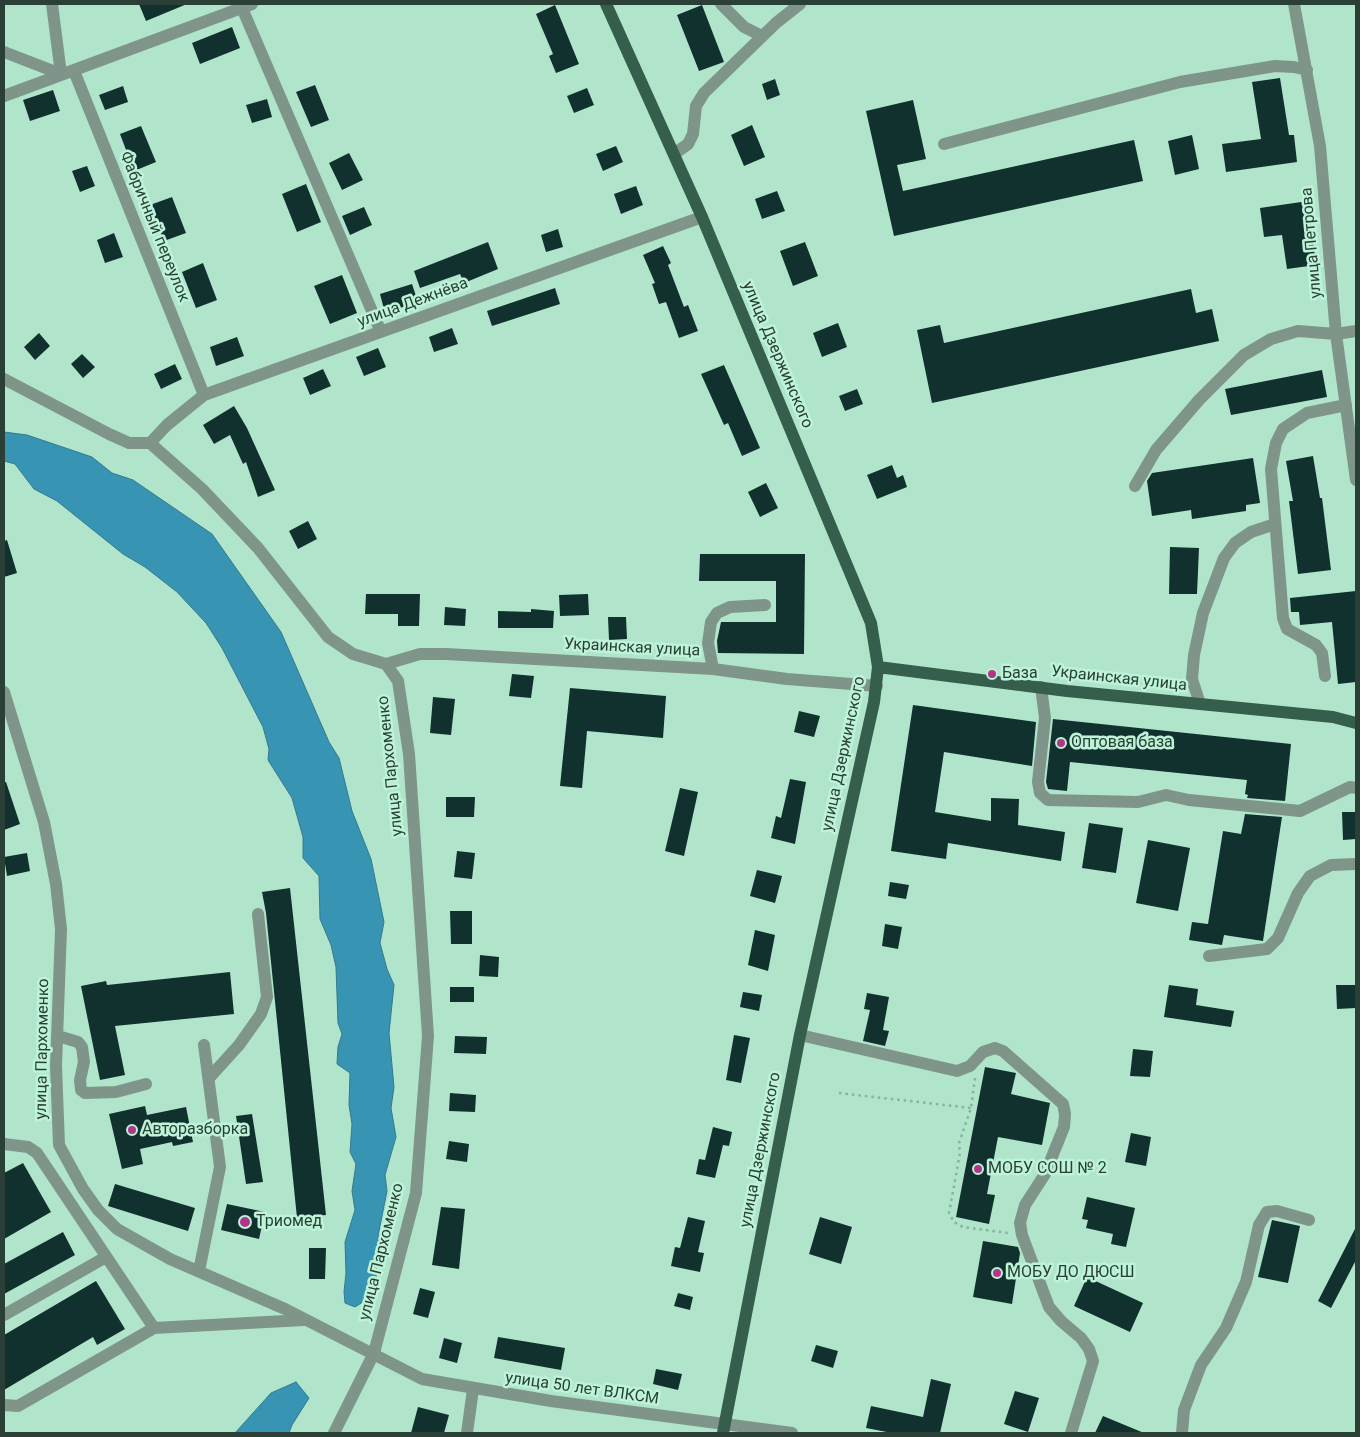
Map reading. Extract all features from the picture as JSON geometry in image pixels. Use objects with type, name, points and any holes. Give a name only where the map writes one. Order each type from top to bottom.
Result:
[{"type":"main road","name":"улица Дзержинского","points":[[606,4],[702,217],[871,623],[878,667],[877,686],[800,1036],[724,1429]]},
{"type":"main road","name":"Украинская улица","points":[[878,667],[1040,687],[1333,717],[1356,722]]},
{"type":"street","points":[[52,4],[60,74]]},
{"type":"street","points":[[721,4],[744,27],[762,36]]},
{"type":"street","points":[[674,154],[688,144],[694,134],[696,106],[704,93],[762,36],[800,4]]},
{"type":"street","name":"улица Петрова","points":[[1294,4],[1320,146],[1336,334],[1356,480]]},
{"type":"street","points":[[4,96],[247,6],[381,332]]},
{"type":"street","points":[[4,52],[60,74]]},
{"type":"street","points":[[944,144],[1180,82],[1275,66],[1294,66],[1307,70]]},
{"type":"street","name":"Фабричный переулок","points":[[74,71],[204,395]]},
{"type":"street","name":"улица Дежнёва","points":[[150,443],[167,425],[204,395],[702,217]]},
{"type":"street","points":[[1135,486],[1156,450],[1199,400],[1244,356],[1271,339],[1298,331],[1336,334],[1356,331]]},
{"type":"street","points":[[4,379],[108,434],[129,443],[150,443],[202,489],[258,548],[328,637],[353,654],[386,664]]},
{"type":"street","points":[[1325,676],[1322,653],[1316,645],[1287,629],[1283,618],[1271,469],[1276,442],[1283,428],[1307,413],[1346,404]]},
{"type":"street","points":[[1200,704],[1192,679],[1194,655],[1203,613],[1224,558],[1235,543],[1251,532],[1275,524]]},
{"type":"street","points":[[713,669],[708,643],[712,622],[717,613],[730,607],[766,605]]},
{"type":"street","name":"Украинская улица","points":[[386,664],[420,654],[446,654],[713,669],[787,679],[877,686]]},
{"type":"street","name":"улица Пархоменко","points":[[334,1433],[374,1353],[416,1193],[428,1036],[409,754],[398,681],[386,664]]},
{"type":"street","points":[[1040,687],[1045,718],[1038,782],[1040,793],[1048,800],[1138,802],[1166,796],[1300,812],[1350,787],[1356,788]]},
{"type":"street","name":"улица Пархоменко","points":[[4,692],[44,822],[56,884],[61,929],[56,1086],[59,1145],[73,1174],[98,1210],[117,1229],[170,1259],[306,1320],[374,1353]]},
{"type":"street","points":[[1209,956],[1267,949],[1278,938],[1298,893],[1310,876],[1330,865],[1356,864]]},
{"type":"street","points":[[210,1078],[239,1046],[261,1014],[267,997],[258,914]]},
{"type":"street","points":[[58,1036],[78,1042],[82,1047],[84,1062],[80,1080],[85,1093],[116,1092],[146,1084]]},
{"type":"street","points":[[800,1036],[957,1071],[970,1066],[988,1049],[1003,1050],[1063,1104],[1065,1114],[1064,1127],[1045,1174],[1021,1214],[1022,1235],[1049,1307],[1061,1321],[1081,1338],[1089,1349],[1093,1361],[1071,1433]]},
{"type":"street","points":[[199,1272],[220,1167],[210,1078],[204,1045]]},
{"type":"street","points":[[4,1144],[28,1147],[37,1153],[154,1328]]},
{"type":"street","points":[[1182,1433],[1184,1410],[1201,1365],[1226,1328],[1246,1282],[1259,1225],[1267,1212],[1277,1211],[1309,1220]]},
{"type":"street","points":[[4,1315],[106,1257]]},
{"type":"street","points":[[4,1405],[18,1406],[154,1328],[306,1320]]},
{"type":"street","name":"улица 50 лет ВЛКСМ","points":[[374,1353],[398,1368],[422,1379],[473,1389],[685,1420],[724,1429],[792,1433]]},
{"type":"street","points":[[467,1433],[473,1389]]},
{"type":"path","points":[[970,1066],[976,1083],[971,1108],[959,1143],[960,1153],[949,1213],[954,1222],[963,1227],[1022,1235]]},
{"type":"path","points":[[839,1093],[971,1108]]},
{"type":"water","points":[[4,432],[27,435],[92,457],[112,473],[133,480],[212,534],[281,632],[329,742],[339,758],[352,811],[371,859],[384,922],[380,943],[387,969],[394,985],[389,1033],[394,1087],[391,1108],[396,1137],[385,1175],[387,1191],[379,1231],[375,1294],[355,1307],[345,1303],[344,1292],[346,1273],[345,1242],[355,1210],[352,1191],[356,1164],[350,1152],[352,1124],[349,1105],[350,1073],[337,1064],[338,1047],[342,1034],[338,1023],[336,967],[331,945],[320,919],[319,876],[303,858],[303,837],[292,798],[268,760],[269,749],[263,727],[222,648],[206,623],[177,592],[145,567],[123,554],[57,501],[34,489],[15,464],[4,461]]},
{"type":"water","points":[[296,1382],[309,1398],[289,1433],[235,1433],[271,1393]]},
{"type":"building","points":[[139,4],[187,4],[146,21]]},
{"type":"building","points":[[555,5],[579,64],[556,73],[549,56],[553,54],[536,14]]},
{"type":"building","points":[[702,5],[724,62],[699,71],[677,15]]},
{"type":"building","points":[[232,27],[240,48],[200,64],[192,43]]},
{"type":"building","points":[[1280,78],[1289,135],[1294,135],[1297,162],[1226,172],[1222,144],[1261,139],[1252,82]]},
{"type":"building","points":[[775,79],[780,95],[767,100],[762,84]]},
{"type":"building","points":[[315,85],[329,120],[311,127],[296,92]]},
{"type":"building","points":[[123,86],[128,102],[105,110],[99,95]]},
{"type":"building","points":[[587,88],[594,105],[574,113],[567,96]]},
{"type":"building","points":[[53,90],[60,111],[30,121],[23,100]]},
{"type":"building","points":[[267,99],[272,117],[252,123],[246,105]]},
{"type":"building","points":[[913,100],[926,159],[897,165],[903,191],[1134,140],[1143,181],[894,236],[866,111]]},
{"type":"building","points":[[752,125],[765,157],[744,166],[731,135]]},
{"type":"building","points":[[141,126],[156,162],[134,171],[120,134]]},
{"type":"building","points":[[1192,135],[1199,169],[1175,175],[1168,141]]},
{"type":"building","points":[[616,146],[623,162],[603,171],[596,154]]},
{"type":"building","points":[[349,153],[363,180],[342,190],[329,163]]},
{"type":"building","points":[[87,166],[95,186],[80,192],[72,171]]},
{"type":"building","points":[[306,184],[321,222],[297,232],[282,194]]},
{"type":"building","points":[[636,186],[643,205],[621,214],[614,194]]},
{"type":"building","points":[[777,191],[785,211],[762,219],[755,199]]},
{"type":"building","points":[[172,197],[186,233],[164,241],[150,205]]},
{"type":"building","points":[[1308,201],[1316,265],[1287,269],[1282,235],[1264,237],[1260,208]]},
{"type":"building","points":[[364,207],[372,225],[350,235],[342,216]]},
{"type":"building","points":[[558,229],[563,247],[546,252],[541,235]]},
{"type":"building","points":[[114,233],[123,257],[105,263],[97,240]]},
{"type":"building","points":[[488,242],[498,269],[464,283],[460,274],[420,288],[414,271]]},
{"type":"building","points":[[805,242],[818,276],[793,286],[780,251]]},
{"type":"building","points":[[663,246],[671,263],[668,265],[684,307],[688,305],[698,331],[679,338],[666,302],[659,304],[652,284],[655,283],[643,255]]},
{"type":"building","points":[[203,263],[217,300],[196,308],[182,272]]},
{"type":"building","points":[[342,275],[357,313],[330,324],[314,286]]},
{"type":"building","points":[[412,284],[418,302],[385,313],[380,294]]},
{"type":"building","points":[[555,288],[560,304],[492,326],[487,311]]},
{"type":"building","points":[[1191,289],[1196,313],[1212,309],[1219,341],[932,403],[917,330],[940,325],[944,343]]},
{"type":"building","points":[[838,323],[847,347],[822,357],[813,333]]},
{"type":"building","points":[[452,328],[458,344],[434,352],[429,337]]},
{"type":"building","points":[[39,333],[50,346],[35,360],[24,347]]},
{"type":"building","points":[[237,337],[244,356],[216,366],[210,347]]},
{"type":"building","points":[[378,348],[386,367],[364,376],[356,357]]},
{"type":"building","points":[[82,354],[95,367],[83,378],[71,364]]},
{"type":"building","points":[[175,364],[182,379],[161,389],[154,374]]},
{"type":"building","points":[[724,365],[760,448],[742,456],[728,423],[724,425],[701,374]]},
{"type":"building","points":[[323,369],[331,386],[310,395],[303,378]]},
{"type":"building","points":[[1322,370],[1327,397],[1231,415],[1225,389]]},
{"type":"building","points":[[857,389],[863,404],[845,411],[839,396]]},
{"type":"building","points":[[234,406],[247,428],[275,490],[258,497],[246,462],[243,464],[230,435],[214,444],[203,425]]},
{"type":"building","points":[[1313,456],[1320,498],[1322,498],[1331,570],[1298,574],[1289,501],[1293,501],[1286,461]]},
{"type":"building","points":[[1253,458],[1260,503],[1246,505],[1246,511],[1192,519],[1191,510],[1152,516],[1147,481],[1152,473]]},
{"type":"building","points":[[892,465],[897,478],[903,475],[907,487],[877,499],[867,475]]},
{"type":"building","points":[[766,483],[778,508],[760,517],[748,492]]},
{"type":"building","points":[[308,521],[317,539],[298,549],[289,531]]},
{"type":"building","points":[[7,540],[17,573],[4,577],[4,541]]},
{"type":"building","points":[[1170,547],[1199,548],[1197,594],[1169,594]]},
{"type":"building","points":[[700,554],[805,554],[804,654],[718,653],[717,641],[721,622],[776,622],[776,581],[699,581]]},
{"type":"building","points":[[1356,591],[1356,682],[1338,684],[1332,622],[1300,625],[1299,612],[1291,612],[1290,598]]},
{"type":"building","points":[[366,594],[420,594],[419,626],[398,626],[398,614],[365,614]]},
{"type":"building","points":[[588,594],[589,615],[560,616],[559,595]]},
{"type":"building","points":[[445,607],[466,609],[465,626],[444,625]]},
{"type":"building","points":[[531,609],[554,611],[553,628],[498,628],[498,611],[531,612]]},
{"type":"building","points":[[608,617],[626,617],[627,639],[609,640]]},
{"type":"building","points":[[512,674],[534,676],[531,698],[509,696]]},
{"type":"building","points":[[570,688],[666,696],[663,738],[587,731],[582,788],[560,786]]},
{"type":"building","points":[[433,697],[455,699],[451,735],[430,733]]},
{"type":"building","points":[[913,705],[1036,722],[1032,766],[944,752],[935,812],[991,821],[991,798],[1019,799],[1018,825],[1065,832],[1061,861],[948,843],[946,859],[891,851]]},
{"type":"building","points":[[799,711],[820,716],[814,737],[794,732]]},
{"type":"building","points":[[1053,719],[1291,744],[1285,801],[1247,798],[1248,795],[1245,794],[1247,780],[1070,762],[1067,791],[1048,789],[1046,782]]},
{"type":"building","points":[[790,779],[806,782],[795,844],[771,838],[776,816],[781,818]]},
{"type":"building","points":[[4,782],[6,782],[20,824],[4,830]]},
{"type":"building","points":[[680,788],[698,792],[684,856],[665,851]]},
{"type":"building","points":[[446,797],[475,797],[474,817],[446,817]]},
{"type":"building","points":[[1342,812],[1356,812],[1356,839],[1343,840]]},
{"type":"building","points":[[1245,814],[1282,817],[1263,941],[1224,935],[1222,945],[1189,940],[1192,922],[1208,924],[1223,831],[1241,834]]},
{"type":"building","points":[[1089,823],[1123,828],[1116,873],[1082,868]]},
{"type":"building","points":[[1148,840],[1190,848],[1178,911],[1136,903]]},
{"type":"building","points":[[457,851],[475,853],[472,879],[454,877]]},
{"type":"building","points":[[27,853],[30,871],[7,876],[4,857]]},
{"type":"building","points":[[757,870],[782,876],[775,903],[750,896]]},
{"type":"building","points":[[890,882],[909,885],[906,899],[888,896]]},
{"type":"building","points":[[290,888],[326,1215],[297,1218],[266,913],[262,892]]},
{"type":"building","points":[[450,911],[472,911],[472,944],[451,944]]},
{"type":"building","points":[[885,924],[902,927],[898,949],[882,946]]},
{"type":"building","points":[[755,930],[775,935],[768,971],[748,965]]},
{"type":"building","points":[[480,955],[499,957],[498,977],[479,976]]},
{"type":"building","points":[[230,972],[234,1014],[115,1026],[125,1075],[100,1080],[81,986],[106,981],[107,985]]},
{"type":"building","points":[[1169,985],[1198,989],[1196,1005],[1234,1011],[1231,1027],[1164,1017]]},
{"type":"building","points":[[1336,985],[1356,985],[1356,1008],[1337,1009]]},
{"type":"building","points":[[450,987],[474,987],[474,1002],[450,1002]]},
{"type":"building","points":[[743,992],[762,995],[759,1011],[740,1007]]},
{"type":"building","points":[[867,993],[889,997],[883,1030],[889,1031],[885,1046],[863,1041],[870,1010],[864,1009]]},
{"type":"building","points":[[734,1035],[750,1038],[741,1083],[726,1080]]},
{"type":"building","points":[[455,1036],[487,1037],[486,1054],[454,1053]]},
{"type":"building","points":[[1133,1049],[1153,1051],[1150,1077],[1130,1076]]},
{"type":"building","name":"МОБУ СОШ № 2","points":[[985,1067],[1016,1073],[1011,1094],[1050,1103],[1042,1145],[998,1137],[987,1194],[995,1195],[989,1224],[956,1217]]},
{"type":"building","points":[[450,1093],[476,1095],[475,1112],[449,1111]]},
{"type":"building","points":[[145,1106],[147,1115],[186,1107],[193,1142],[173,1146],[172,1142],[140,1149],[143,1164],[122,1169],[109,1114]]},
{"type":"building","points":[[252,1114],[263,1182],[246,1184],[236,1116]]},
{"type":"building","points":[[713,1127],[732,1132],[729,1146],[723,1145],[715,1178],[696,1174],[699,1159],[705,1160]]},
{"type":"building","points":[[1131,1133],[1151,1137],[1146,1166],[1125,1162]]},
{"type":"building","points":[[449,1141],[469,1144],[467,1162],[446,1159]]},
{"type":"building","points":[[23,1163],[51,1212],[4,1239],[4,1173]]},
{"type":"building","points":[[115,1184],[195,1208],[188,1231],[108,1206]]},
{"type":"building","points":[[1087,1197],[1135,1208],[1126,1247],[1111,1244],[1113,1234],[1086,1228],[1088,1220],[1082,1219]]},
{"type":"building","points":[[227,1204],[265,1212],[259,1239],[221,1230]]},
{"type":"building","points":[[441,1207],[465,1209],[459,1269],[432,1265]]},
{"type":"building","points":[[688,1217],[705,1221],[698,1252],[704,1253],[700,1272],[671,1266],[675,1247],[680,1248]]},
{"type":"building","points":[[820,1217],[852,1227],[841,1264],[809,1254]]},
{"type":"building","points":[[1272,1220],[1300,1226],[1288,1283],[1258,1277]]},
{"type":"building","points":[[1356,1227],[1356,1260],[1331,1308],[1318,1301]]},
{"type":"building","points":[[63,1232],[75,1255],[4,1294],[4,1264]]},
{"type":"building","name":"МОБУ ДО ДЮСШ","points":[[983,1241],[1018,1247],[1020,1253],[1012,1304],[973,1297]]},
{"type":"building","points":[[309,1248],[326,1248],[325,1279],[309,1279]]},
{"type":"building","points":[[1087,1277],[1143,1303],[1130,1332],[1074,1306]]},
{"type":"building","points":[[96,1281],[125,1329],[97,1345],[93,1337],[4,1390],[4,1335]]},
{"type":"building","points":[[420,1288],[435,1292],[428,1318],[413,1314]]},
{"type":"building","points":[[678,1293],[693,1297],[690,1310],[674,1306]]},
{"type":"building","points":[[498,1337],[565,1348],[561,1370],[494,1358]]},
{"type":"building","points":[[444,1338],[462,1343],[457,1363],[439,1358]]},
{"type":"building","points":[[816,1345],[838,1351],[833,1368],[811,1361]]},
{"type":"building","points":[[656,1369],[682,1374],[678,1390],[653,1384]]},
{"type":"building","points":[[931,1379],[951,1384],[940,1433],[892,1433],[866,1428],[871,1406],[923,1417]]},
{"type":"building","points":[[1015,1391],[1039,1398],[1028,1432],[1004,1424]]},
{"type":"building","points":[[418,1407],[449,1415],[444,1433],[411,1433]]},
{"type":"building","points":[[1103,1416],[1144,1433],[1095,1433]]},
{"type":"place","name":"База","points":[[992,674]]},
{"type":"place","name":"Оптовая база","points":[[1061,743]]},
{"type":"place","name":"Авторазборка","points":[[132,1130]]},
{"type":"place","name":"МОБУ СОШ № 2","points":[[978,1169]]},
{"type":"place","name":"Триомед","points":[[245,1222]]},
{"type":"place","name":"МОБУ ДО ДЮСШ","points":[[997,1273]]}]
